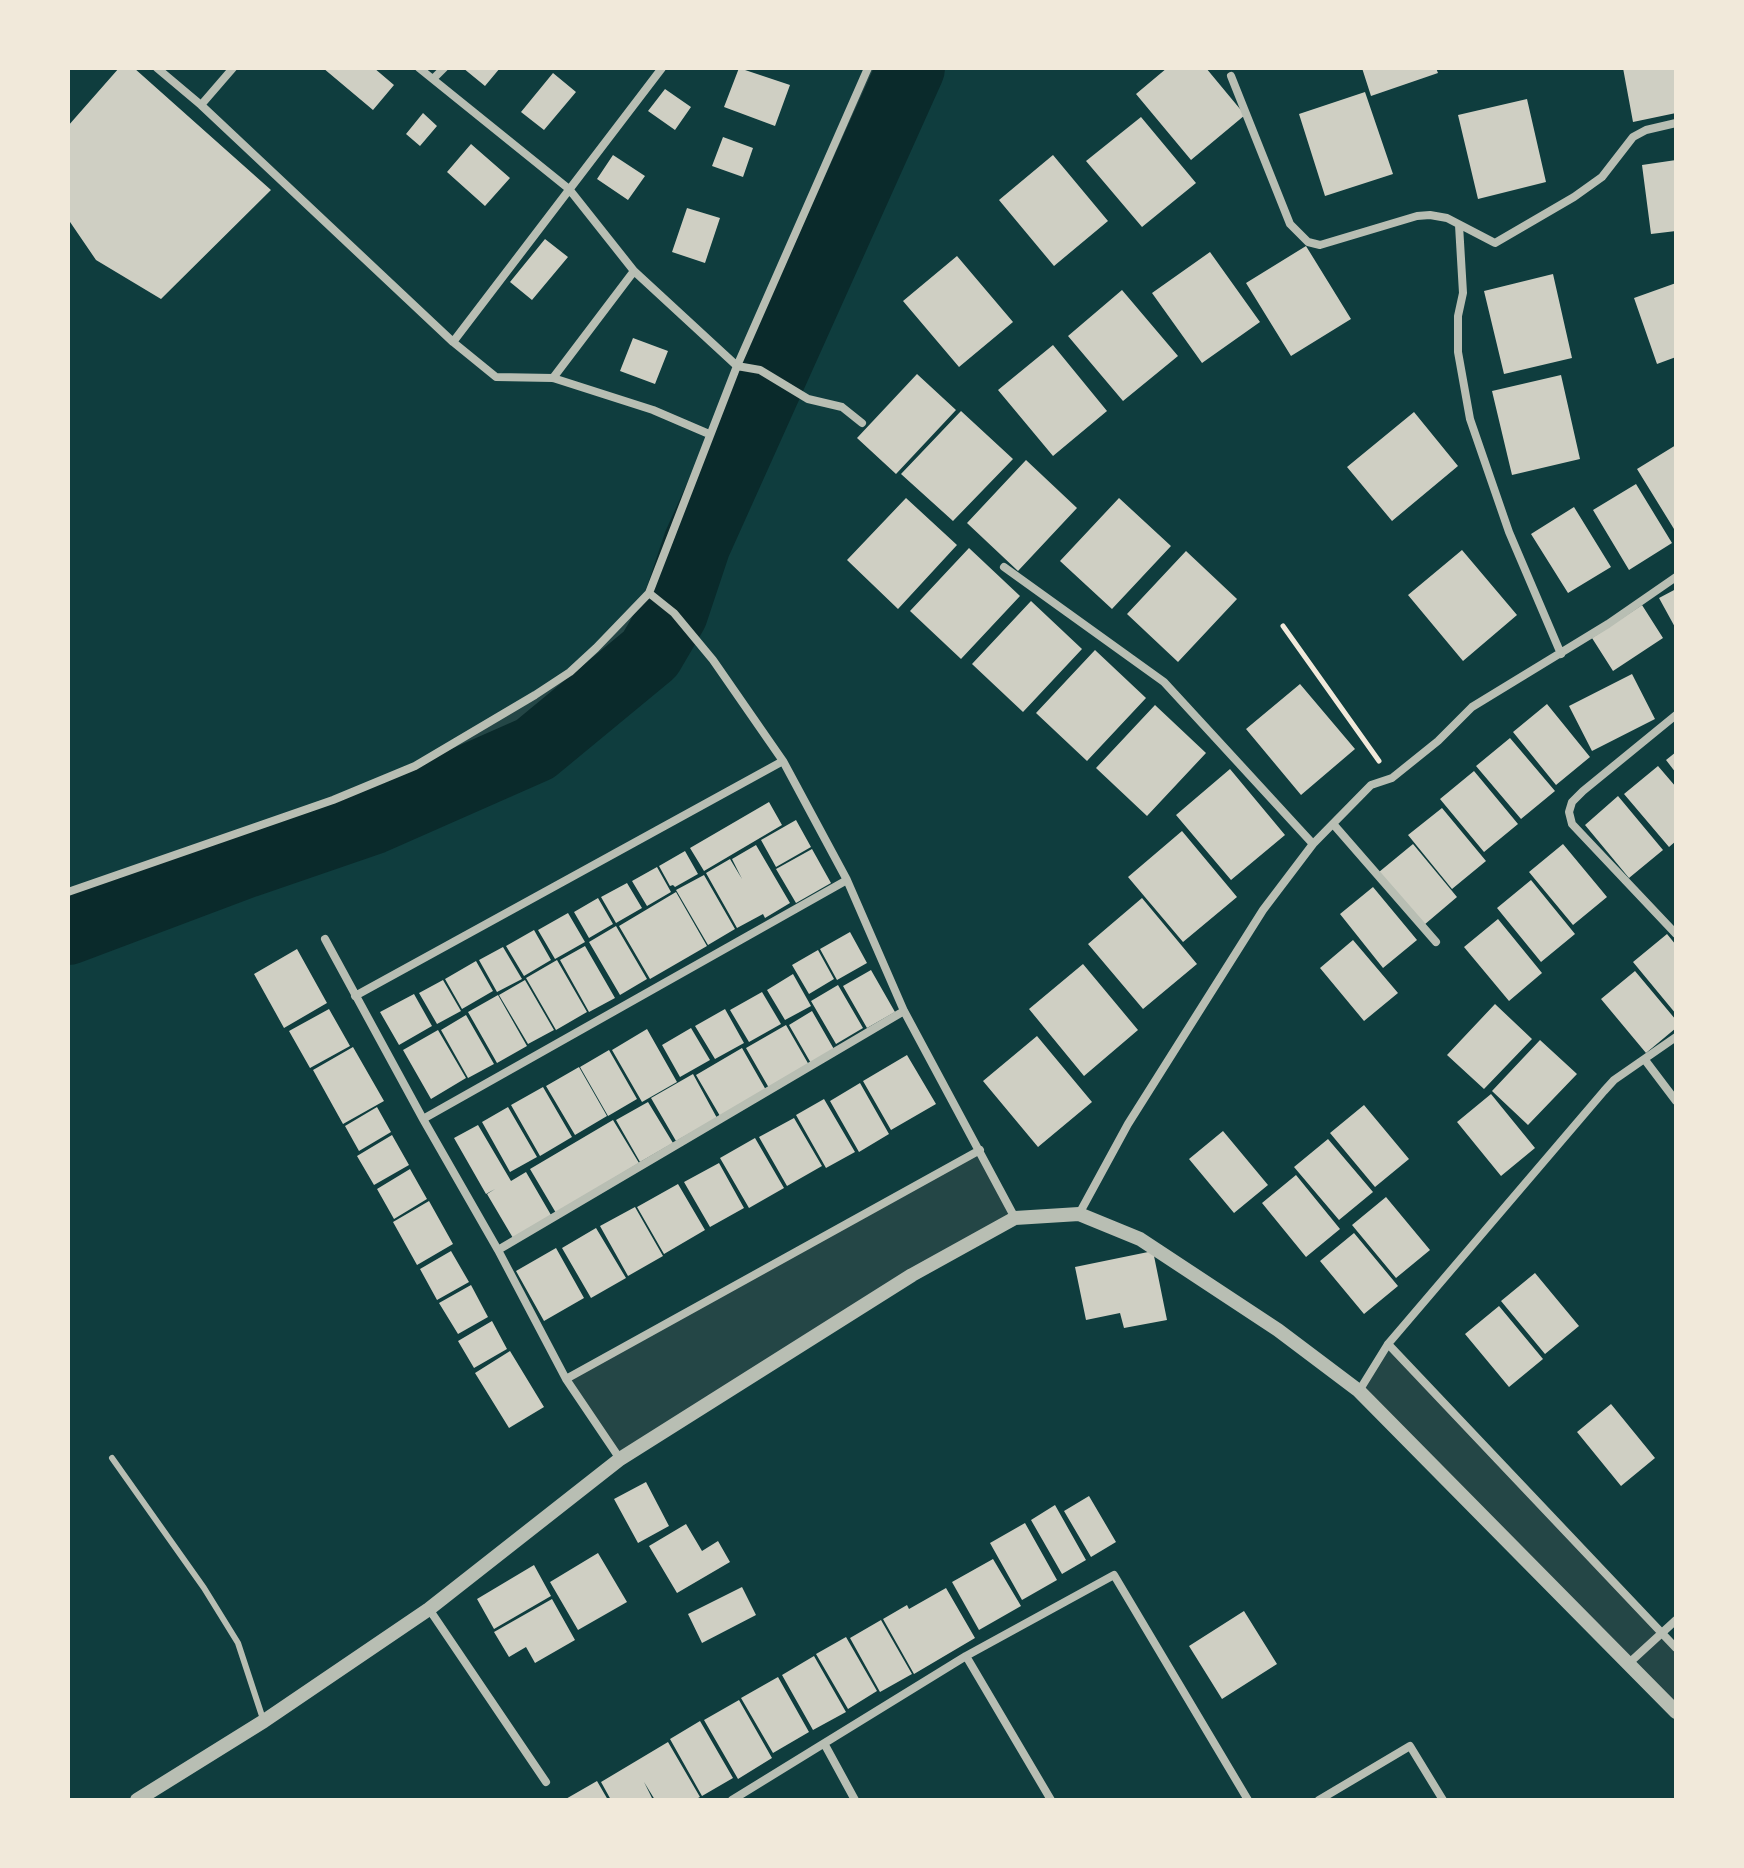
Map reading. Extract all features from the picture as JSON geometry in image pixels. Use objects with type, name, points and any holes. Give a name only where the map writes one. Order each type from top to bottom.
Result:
[{"type":"street","points":[[157,68],[201,105],[453,342],[496,377],[553,378],[653,410],[709,434]]},
{"type":"street","points":[[201,105],[233,68]]},
{"type":"street","points":[[419,68],[569,189],[634,271],[737,366],[760,370],[808,399],[842,407],[862,423]]},
{"type":"street","points":[[433,79],[444,68]]},
{"type":"street","points":[[453,342],[662,68]]},
{"type":"street","points":[[68,892],[333,800],[415,766],[570,672],[649,593],[737,366],[868,68]]},
{"type":"street","points":[[1231,76],[1284,212],[1298,234],[1308,242],[1320,245],[1417,216],[1439,215],[1495,243],[1563,204],[1602,177],[1633,137],[1646,130],[1676,123]]},
{"type":"street","points":[[1459,225],[1463,293],[1458,316],[1458,352],[1470,419],[1509,532],[1561,654]]},
{"type":"street","points":[[553,378],[634,271]]},
{"type":"street","points":[[1004,567],[1164,682],[1313,844]]},
{"type":"street","points":[[1079,1214],[1128,1124],[1263,910],[1313,844],[1371,785],[1392,778],[1438,741],[1472,707],[1561,654],[1676,577]]},
{"type":"street","points":[[649,593],[674,613],[713,660],[783,761],[847,880],[904,1011],[1015,1218]]},
{"type":"street","points":[[1676,715],[1583,791],[1572,802],[1569,812],[1572,824],[1676,934]]},
{"type":"street","points":[[355,996],[783,761]]},
{"type":"street","points":[[1334,825],[1436,942]]},
{"type":"street","points":[[423,1119],[847,880]]},
{"type":"street","points":[[325,939],[566,1379],[620,1459]]},
{"type":"street","points":[[498,1250],[904,1011]]},
{"type":"street","points":[[1359,1391],[1388,1344],[1604,1091],[1614,1080],[1676,1037]]},
{"type":"street","points":[[1645,1060],[1676,1101]]},
{"type":"street","points":[[566,1379],[980,1150]]},
{"type":"street","points":[[137,1800],[264,1721],[429,1609],[620,1459],[912,1275],[1015,1218],[1079,1214],[1140,1239],[1278,1330],[1359,1391],[1676,1712]]},
{"type":"street","points":[[1388,1344],[1676,1648]]},
{"type":"street","points":[[732,1800],[966,1656],[1114,1575],[1248,1800]]},
{"type":"street","points":[[429,1609],[546,1782]]},
{"type":"street","points":[[1628,1664],[1676,1620]]},
{"type":"street","points":[[966,1656],[1051,1800]]},
{"type":"street","points":[[825,1745],[855,1800]]},
{"type":"street","points":[[1319,1800],[1410,1746],[1443,1800]]},
{"type":"lane","points":[[112,1458],[204,1588],[238,1643],[264,1721]]},
{"type":"path","points":[[1283,626],[1392,778]]},
{"type":"shaded area","points":[[868,68],[911,68],[697,544],[674,613],[650,654],[535,749],[374,820],[68,931],[68,892],[415,766],[570,672],[649,593],[709,434]]},
{"type":"shaded area","points":[[980,1150],[1015,1218],[620,1459],[566,1379]]},
{"type":"shaded area","points":[[1388,1344],[1676,1648],[1676,1711],[1359,1391]]},
{"type":"building","points":[[119,68],[134,68],[271,190],[161,299],[96,260],[68,219],[68,126]]},
{"type":"building","points":[[323,68],[374,68],[394,85],[373,110]]},
{"type":"building","points":[[463,68],[500,68],[485,86]]},
{"type":"building","points":[[739,68],[790,85],[775,126],[724,107]]},
{"type":"building","points":[[1167,68],[1206,68],[1245,115],[1191,160],[1136,94]]},
{"type":"building","points":[[1362,68],[1436,68],[1438,73],[1371,96]]},
{"type":"building","points":[[1623,68],[1676,68],[1676,113],[1633,122]]},
{"type":"building","points":[[553,73],[576,92],[544,130],[521,112]]},
{"type":"building","points":[[665,89],[691,107],[675,130],[648,111]]},
{"type":"building","points":[[1365,92],[1393,174],[1325,196],[1299,114]]},
{"type":"building","points":[[1527,99],[1546,182],[1478,199],[1458,115]]},
{"type":"building","points":[[423,113],[437,126],[420,146],[406,134]]},
{"type":"building","points":[[1141,117],[1196,183],[1142,227],[1086,161]]},
{"type":"building","points":[[723,137],[753,148],[743,177],[712,166]]},
{"type":"building","points":[[471,144],[510,178],[485,206],[447,172]]},
{"type":"building","points":[[613,155],[645,176],[628,200],[597,179]]},
{"type":"building","points":[[1053,155],[1108,221],[1054,266],[999,200]]},
{"type":"building","points":[[1676,160],[1676,231],[1651,234],[1642,165]]},
{"type":"building","points":[[687,208],[720,218],[705,263],[672,252]]},
{"type":"building","points":[[545,239],[568,257],[532,300],[510,282]]},
{"type":"building","points":[[1306,246],[1351,319],[1291,356],[1246,283]]},
{"type":"building","points":[[1210,252],[1260,322],[1202,363],[1152,293]]},
{"type":"building","points":[[957,256],[1013,322],[959,367],[903,301]]},
{"type":"building","points":[[1553,274],[1572,358],[1504,374],[1484,291]]},
{"type":"building","points":[[1676,283],[1676,357],[1657,364],[1634,298]]},
{"type":"building","points":[[1122,290],[1178,356],[1123,401],[1068,336]]},
{"type":"building","points":[[633,338],[668,351],[655,384],[620,371]]},
{"type":"building","points":[[1053,345],[1107,411],[1053,456],[998,390]]},
{"type":"building","points":[[917,374],[956,410],[896,474],[857,438]]},
{"type":"building","points":[[1561,375],[1580,459],[1512,475],[1492,391]]},
{"type":"building","points":[[961,411],[1013,459],[953,521],[901,474]]},
{"type":"building","points":[[1414,412],[1458,466],[1392,521],[1347,467]]},
{"type":"building","points":[[1676,445],[1676,528],[1674,529],[1637,469]]},
{"type":"building","points":[[1026,460],[1077,508],[1018,571],[967,523]]},
{"type":"building","points":[[1636,484],[1672,543],[1629,570],[1593,510]]},
{"type":"building","points":[[906,498],[957,545],[898,609],[847,560]]},
{"type":"building","points":[[1119,498],[1171,546],[1112,609],[1060,561]]},
{"type":"building","points":[[1574,507],[1611,567],[1568,593],[1531,534]]},
{"type":"building","points":[[969,548],[1020,596],[961,659],[910,611]]},
{"type":"building","points":[[1462,550],[1517,615],[1463,661],[1408,595]]},
{"type":"building","points":[[1186,551],[1237,599],[1178,662],[1127,614]]},
{"type":"building","points":[[1676,589],[1676,629],[1659,598]]},
{"type":"building","points":[[1031,601],[1082,649],[1023,712],[972,664]]},
{"type":"building","points":[[1642,605],[1663,638],[1613,671],[1592,638]]},
{"type":"building","points":[[1095,650],[1146,698],[1087,761],[1036,713]]},
{"type":"building","points":[[1632,674],[1655,719],[1592,751],[1569,706]]},
{"type":"building","points":[[1300,684],[1355,749],[1301,795],[1246,729]]},
{"type":"building","points":[[1547,704],[1590,757],[1556,785],[1513,732]]},
{"type":"building","points":[[1155,705],[1206,753],[1147,816],[1096,768]]},
{"type":"building","points":[[1510,738],[1555,791],[1521,819],[1476,766]]},
{"type":"building","points":[[1676,752],[1676,773],[1666,760]]},
{"type":"building","points":[[1658,766],[1676,787],[1676,841],[1669,847],[1624,794]]},
{"type":"building","points":[[1230,769],[1285,835],[1231,880],[1176,815]]},
{"type":"building","points":[[1474,771],[1518,824],[1484,852],[1440,799]]},
{"type":"building","points":[[1618,796],[1663,850],[1629,878],[1585,825]]},
{"type":"building","points":[[769,802],[782,825],[704,871],[690,848]]},
{"type":"building","points":[[1442,808],[1486,861],[1452,889],[1408,835]]},
{"type":"building","points":[[796,820],[811,847],[776,867],[761,840]]},
{"type":"building","points":[[1182,831],[1237,897],[1183,942],[1128,877]]},
{"type":"building","points":[[1413,844],[1457,897],[1424,925],[1379,872]]},
{"type":"building","points":[[1563,844],[1607,897],[1573,925],[1529,872]]},
{"type":"building","points":[[756,845],[790,903],[765,918],[763,914],[737,928],[706,873],[730,859],[742,879],[732,859]]},
{"type":"building","points":[[812,849],[831,883],[796,903],[776,869]]},
{"type":"building","points":[[685,851],[698,874],[675,887],[670,886],[659,866]]},
{"type":"building","points":[[657,867],[671,892],[647,906],[632,881]]},
{"type":"building","points":[[704,875],[735,929],[708,945],[676,890]]},
{"type":"building","points":[[1531,880],[1575,934],[1541,962],[1497,908]]},
{"type":"building","points":[[627,883],[642,908],[616,923],[601,897]]},
{"type":"building","points":[[1373,887],[1417,940],[1383,968],[1340,914]]},
{"type":"building","points":[[676,892],[707,946],[650,979],[619,926]]},
{"type":"building","points":[[598,898],[613,924],[589,938],[574,912]]},
{"type":"building","points":[[1142,898],[1197,964],[1143,1009],[1088,944]]},
{"type":"building","points":[[568,913],[585,942],[555,959],[538,930]]},
{"type":"building","points":[[1498,919],[1542,973],[1509,1001],[1464,947]]},
{"type":"building","points":[[616,926],[647,979],[620,995],[589,942]]},
{"type":"building","points":[[534,930],[551,960],[524,976],[506,946]]},
{"type":"building","points":[[850,932],[867,963],[837,980],[820,949]]},
{"type":"building","points":[[1667,934],[1676,945],[1676,1014],[1633,962]]},
{"type":"building","points":[[1353,940],[1398,993],[1364,1021],[1320,968]]},
{"type":"building","points":[[585,946],[615,998],[589,1012],[560,960]]},
{"type":"building","points":[[503,947],[522,979],[497,992],[479,960]]},
{"type":"building","points":[[297,949],[327,1003],[284,1028],[254,974]]},
{"type":"building","points":[[818,950],[834,979],[809,994],[792,965]]},
{"type":"building","points":[[557,960],[587,1012],[556,1030],[526,978]]},
{"type":"building","points":[[476,961],[493,991],[462,1009],[445,979]]},
{"type":"building","points":[[1083,964],[1138,1030],[1084,1076],[1029,1009]]},
{"type":"building","points":[[871,970],[895,1012],[867,1028],[843,986]]},
{"type":"building","points":[[1635,971],[1676,1020],[1676,1028],[1646,1053],[1601,999]]},
{"type":"building","points":[[793,974],[811,1006],[785,1020],[767,990]]},
{"type":"building","points":[[443,980],[461,1011],[437,1024],[419,993]]},
{"type":"building","points":[[525,980],[554,1030],[528,1044],[499,995]]},
{"type":"building","points":[[838,985],[863,1028],[836,1044],[811,1001]]},
{"type":"building","points":[[762,992],[781,1024],[749,1042],[730,1010]]},
{"type":"building","points":[[414,994],[432,1026],[399,1045],[380,1012]]},
{"type":"building","points":[[498,995],[527,1046],[497,1063],[468,1012]]},
{"type":"building","points":[[1495,1004],[1532,1039],[1484,1089],[1447,1055]]},
{"type":"building","points":[[329,1009],[350,1046],[310,1068],[289,1031]]},
{"type":"building","points":[[725,1009],[744,1043],[715,1059],[695,1026]]},
{"type":"building","points":[[812,1011],[835,1051],[812,1065],[789,1025]]},
{"type":"building","points":[[466,1015],[494,1064],[468,1078],[441,1030]]},
{"type":"building","points":[[786,1025],[809,1065],[769,1088],[746,1048]]},
{"type":"building","points":[[691,1028],[710,1060],[680,1077],[662,1045]]},
{"type":"building","points":[[647,1029],[677,1082],[642,1102],[612,1050]]},
{"type":"building","points":[[438,1030],[466,1078],[431,1099],[403,1050]]},
{"type":"building","points":[[1037,1036],[1092,1102],[1038,1147],[983,1081]]},
{"type":"building","points":[[1540,1040],[1577,1074],[1528,1125],[1492,1091]]},
{"type":"building","points":[[353,1047],[384,1101],[343,1124],[313,1070]]},
{"type":"building","points":[[742,1048],[766,1090],[720,1116],[696,1075]]},
{"type":"building","points":[[609,1050],[637,1099],[608,1116],[580,1067]]},
{"type":"building","points":[[907,1055],[936,1104],[891,1130],[863,1081]]},
{"type":"building","points":[[579,1067],[607,1116],[575,1135],[546,1086]]},
{"type":"building","points":[[693,1074],[717,1118],[676,1141],[651,1098]]},
{"type":"building","points":[[860,1083],[889,1134],[859,1152],[830,1101]]},
{"type":"building","points":[[543,1087],[572,1137],[540,1156],[511,1105]]},
{"type":"building","points":[[1491,1094],[1535,1148],[1501,1176],[1457,1122]]},
{"type":"building","points":[[824,1099],[855,1152],[826,1168],[796,1115]]},
{"type":"building","points":[[648,1102],[673,1143],[640,1162],[616,1120]]},
{"type":"building","points":[[1364,1105],[1409,1159],[1375,1187],[1330,1133]]},
{"type":"building","points":[[377,1107],[391,1132],[359,1151],[345,1126]]},
{"type":"building","points":[[508,1107],[537,1157],[510,1172],[482,1122]]},
{"type":"building","points":[[794,1118],[822,1166],[787,1186],[759,1137]]},
{"type":"building","points":[[613,1120],[639,1163],[556,1213],[530,1169]]},
{"type":"building","points":[[478,1125],[511,1181],[526,1172],[551,1215],[513,1238],[487,1194],[495,1189],[486,1194],[454,1138]]},
{"type":"building","points":[[1223,1131],[1268,1185],[1234,1213],[1189,1159]]},
{"type":"building","points":[[392,1135],[409,1165],[374,1185],[357,1156]]},
{"type":"building","points":[[755,1138],[784,1188],[749,1208],[720,1158]]},
{"type":"building","points":[[1328,1139],[1373,1192],[1339,1220],[1294,1167]]},
{"type":"building","points":[[719,1163],[744,1208],[710,1227],[684,1182]]},
{"type":"building","points":[[410,1169],[427,1199],[394,1219],[377,1189]]},
{"type":"building","points":[[1296,1175],[1340,1229],[1306,1257],[1262,1203]]},
{"type":"building","points":[[678,1184],[705,1230],[664,1254],[637,1207]]},
{"type":"building","points":[[1386,1197],[1430,1250],[1396,1278],[1352,1225]]},
{"type":"building","points":[[429,1201],[453,1244],[417,1265],[393,1222]]},
{"type":"building","points":[[635,1207],[663,1256],[628,1276],[600,1226]]},
{"type":"building","points":[[596,1228],[626,1278],[591,1298],[562,1248]]},
{"type":"building","points":[[1354,1233],[1398,1286],[1364,1314],[1320,1261]]},
{"type":"building","points":[[556,1248],[584,1298],[544,1321],[516,1271]]},
{"type":"building","points":[[451,1251],[469,1282],[437,1300],[420,1269]]},
{"type":"building","points":[[1153,1251],[1167,1320],[1124,1328],[1120,1313],[1086,1320],[1075,1267]]},
{"type":"building","points":[[1535,1273],[1579,1326],[1545,1354],[1501,1301]]},
{"type":"building","points":[[471,1285],[488,1317],[458,1334],[439,1303]]},
{"type":"building","points":[[1499,1306],[1543,1359],[1509,1387],[1465,1334]]},
{"type":"building","points":[[492,1321],[507,1349],[474,1368],[458,1341]]},
{"type":"building","points":[[510,1351],[544,1407],[509,1428],[475,1373]]},
{"type":"building","points":[[1611,1404],[1655,1458],[1621,1486],[1577,1432]]},
{"type":"building","points":[[646,1482],[669,1526],[638,1543],[614,1499]]},
{"type":"building","points":[[1089,1496],[1116,1542],[1091,1557],[1064,1511]]},
{"type":"building","points":[[1055,1505],[1086,1560],[1062,1574],[1031,1520]]},
{"type":"building","points":[[1025,1523],[1057,1580],[1022,1600],[990,1543]]},
{"type":"building","points":[[686,1524],[702,1551],[718,1541],[730,1562],[677,1593],[649,1546]]},
{"type":"building","points":[[598,1553],[627,1602],[578,1630],[550,1582]]},
{"type":"building","points":[[993,1559],[1021,1606],[979,1630],[952,1582]]},
{"type":"building","points":[[534,1565],[551,1596],[494,1629],[477,1599]]},
{"type":"building","points":[[742,1587],[756,1615],[702,1643],[688,1614]]},
{"type":"building","points":[[946,1588],[975,1638],[914,1674],[883,1619],[907,1605],[909,1609]]},
{"type":"building","points":[[552,1599],[575,1640],[535,1663],[526,1647],[509,1657],[494,1632]]},
{"type":"building","points":[[1244,1611],[1277,1664],[1222,1699],[1189,1646]]},
{"type":"building","points":[[881,1620],[912,1674],[880,1692],[850,1638]]},
{"type":"building","points":[[846,1637],[877,1691],[848,1709],[816,1654]]},
{"type":"building","points":[[814,1656],[846,1712],[813,1730],[782,1675]]},
{"type":"building","points":[[778,1677],[809,1732],[773,1753],[741,1698]]},
{"type":"building","points":[[739,1700],[772,1758],[738,1779],[704,1720]]},
{"type":"building","points":[[700,1721],[733,1778],[702,1796],[670,1739]]},
{"type":"building","points":[[668,1742],[700,1797],[694,1800],[655,1800],[644,1782],[653,1800],[611,1800],[601,1782]]},
{"type":"building","points":[[597,1781],[608,1800],[564,1800]]},
{"type":"waterway","points":[[68,931],[374,820],[535,749],[650,654],[674,613],[697,544],[911,68]]}]
